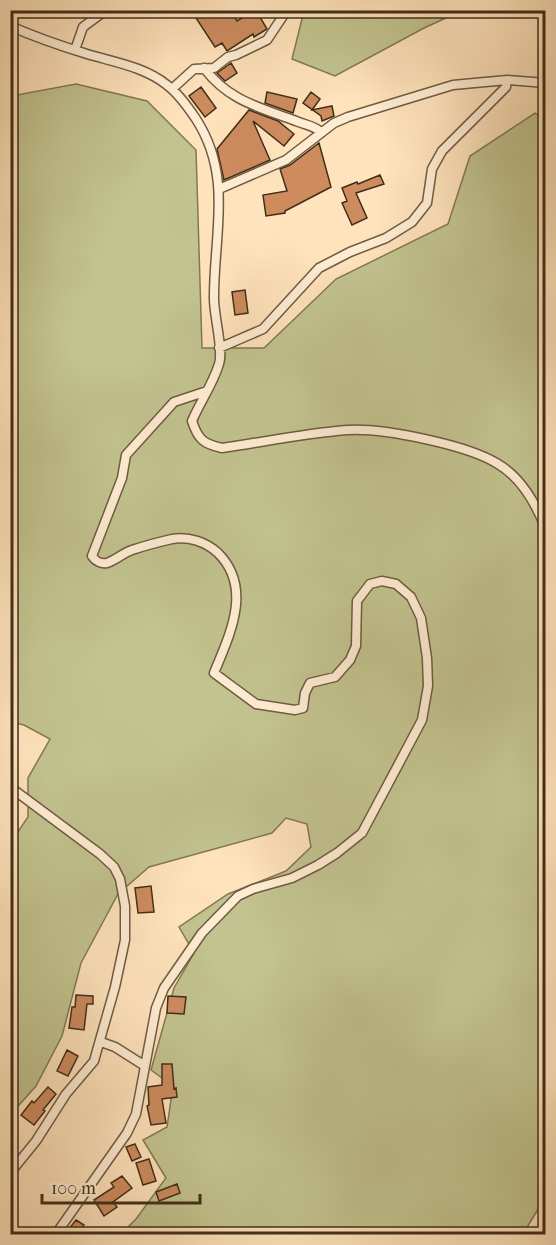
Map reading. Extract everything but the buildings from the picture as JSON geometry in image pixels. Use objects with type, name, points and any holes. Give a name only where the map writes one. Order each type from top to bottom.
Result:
[{"type":"street","points":[[75,50],[83,27],[106,10]]},
{"type":"street","points":[[172,89],[194,69],[214,68],[228,57],[267,40],[287,10]]},
{"type":"street","points":[[10,26],[75,50],[144,71],[172,89],[190,110],[205,133],[215,161],[219,189],[220,223],[213,297],[220,362],[192,421],[197,436],[210,445],[222,448],[349,430],[400,434],[468,451],[498,464],[515,477],[537,506],[546,529]]},
{"type":"street","points":[[204,68],[213,81],[235,98],[303,124],[315,126],[321,132]]},
{"type":"street","points":[[219,189],[286,160],[333,123],[348,117],[453,85],[507,80],[546,82]]},
{"type":"street","points":[[219,348],[263,329],[319,268],[350,252],[386,238],[412,222],[427,203],[432,169],[442,151],[506,87],[507,80]]},
{"type":"street","points":[[56,1234],[127,1133],[136,1114],[156,1008],[164,988],[202,933],[238,896],[253,889],[292,878],[318,865],[362,833],[422,720],[428,686],[427,658],[421,618],[411,597],[396,584],[382,581],[370,584],[357,601],[356,646],[350,660],[335,677],[310,684],[305,693],[303,708],[295,710],[256,704],[214,673],[232,628],[238,601],[236,585],[230,569],[209,544],[189,539],[174,539],[131,550],[106,563],[93,559],[92,556],[122,478],[126,455],[174,402],[207,391]]},
{"type":"street","points":[[10,787],[114,867],[120,879],[125,906],[125,940],[101,1042],[94,1061],[66,1094],[36,1141],[10,1173]]},
{"type":"street","points":[[101,1042],[115,1047],[145,1066]]},
{"type":"green space","points":[[304,10],[461,11],[424,28],[335,76],[292,59]]},
{"type":"green space","points":[[76,84],[147,101],[196,150],[202,348],[264,348],[336,279],[448,224],[470,156],[535,113],[546,119],[545,1201],[523,1234],[121,1234],[136,1219],[166,1178],[143,1140],[167,1127],[173,1086],[151,1070],[174,988],[194,953],[179,927],[228,894],[286,871],[311,847],[307,824],[286,818],[272,833],[149,867],[118,894],[81,963],[62,1036],[36,1086],[11,1114],[11,842],[28,817],[28,778],[50,739],[24,725],[11,722],[11,96]]}]
